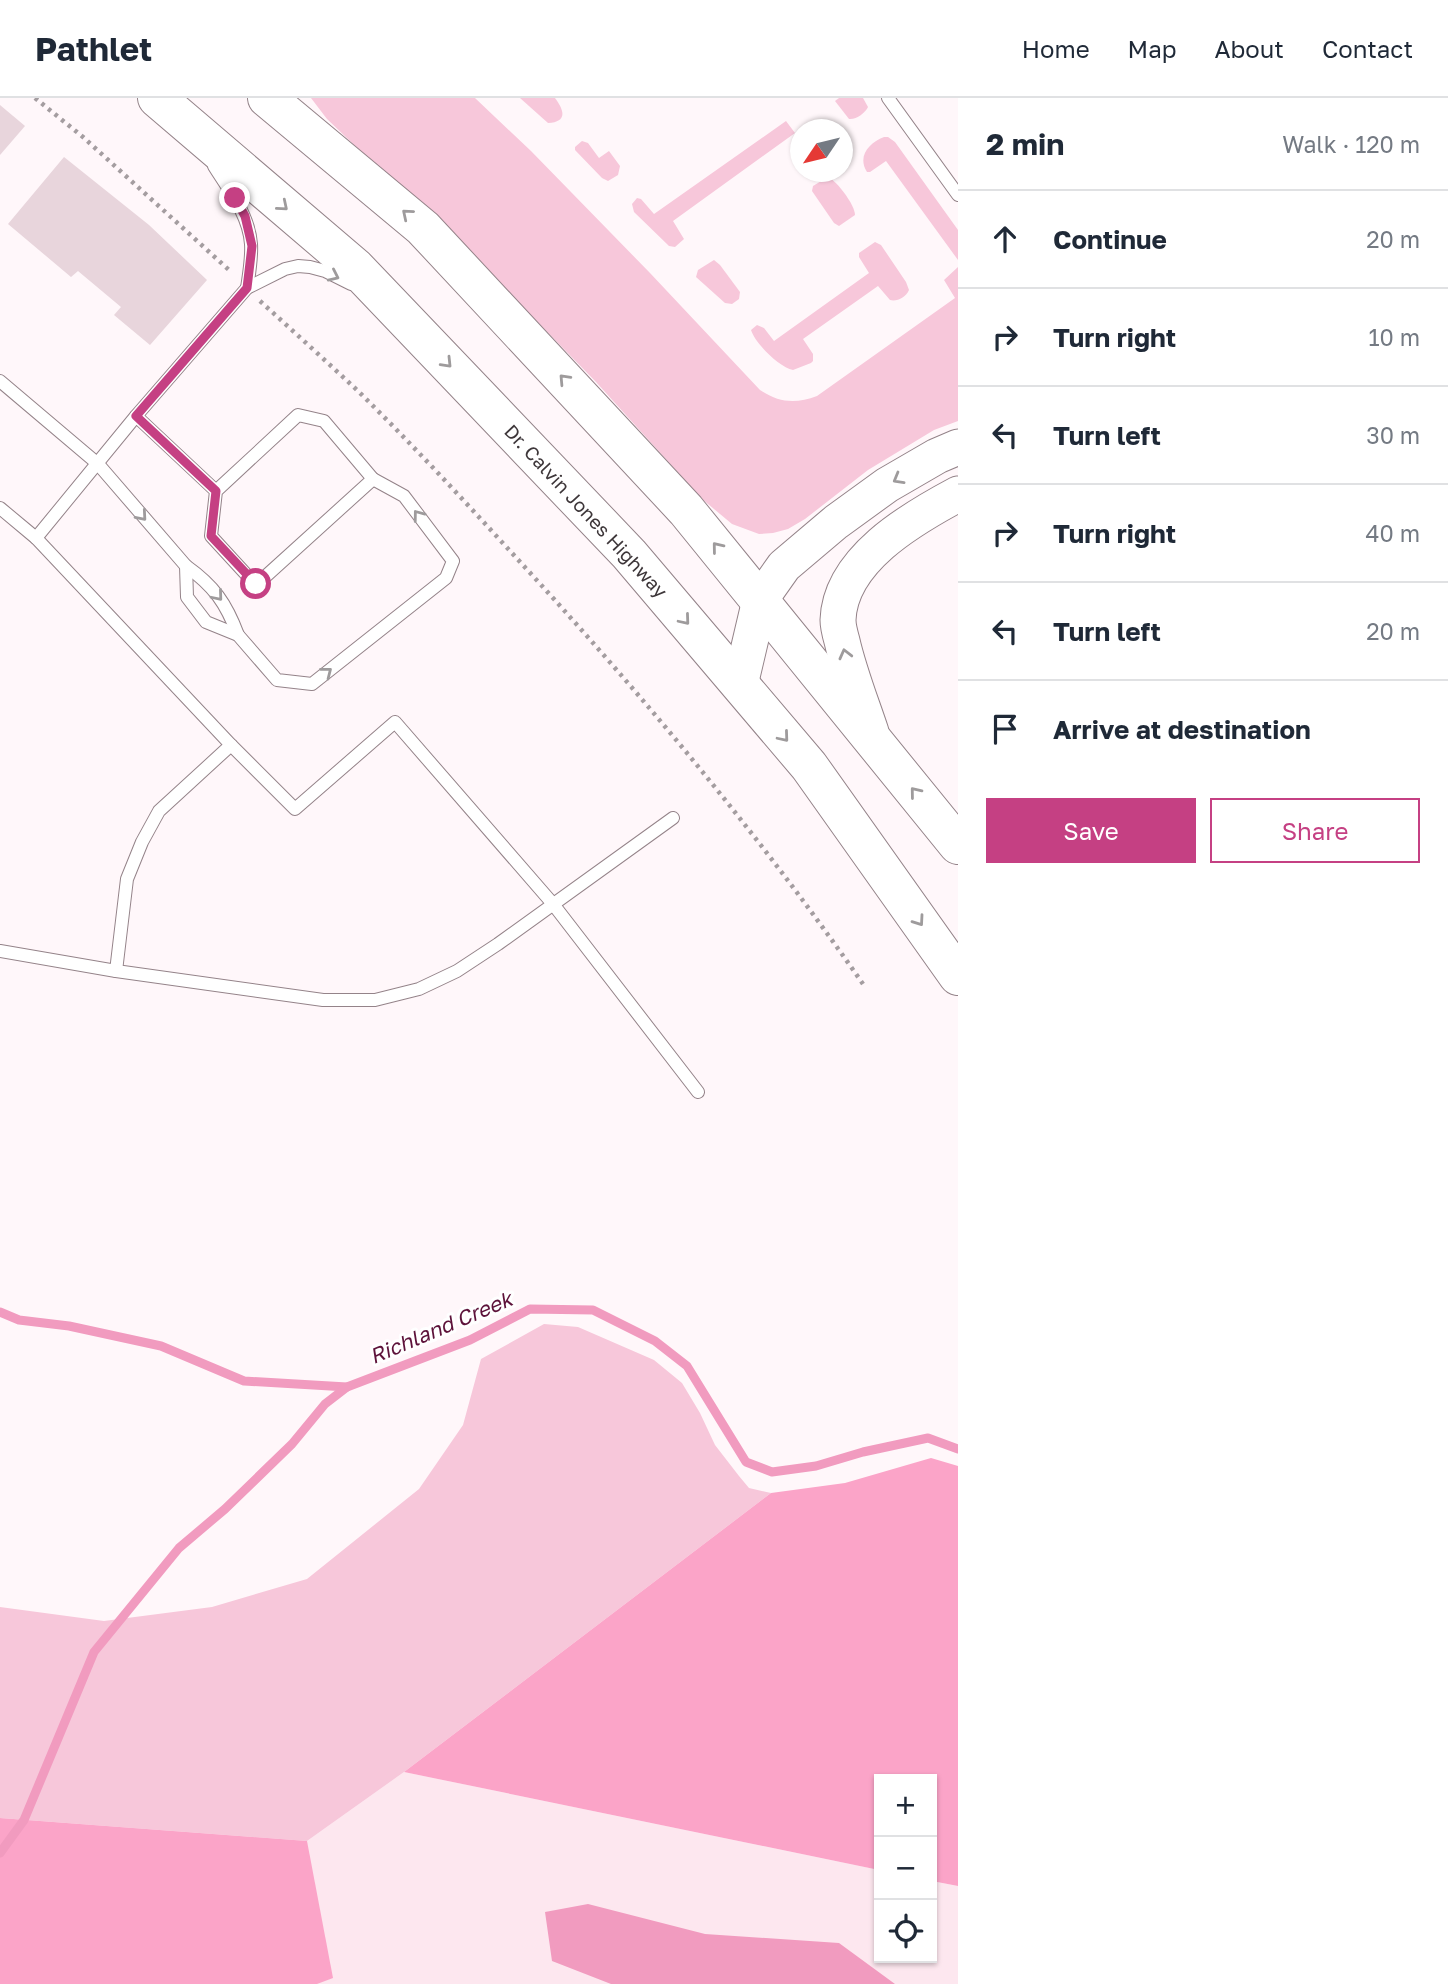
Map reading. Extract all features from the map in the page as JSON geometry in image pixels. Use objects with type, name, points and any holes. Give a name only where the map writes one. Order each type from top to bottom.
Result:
[{"type":"highway","points":[[267,98],[423,228],[686,510],[958,845]]},
{"type":"highway","name":"Dr. Calvin Jones Highway","points":[[169,109],[356,268],[629,554],[809,766],[958,976]]},
{"type":"street","points":[[740,685],[760,600],[784,566],[836,522],[887,485],[958,447]]},
{"type":"street","points":[[875,742],[847,663],[838,621],[843,592],[861,564],[887,540],[930,509],[958,494]]},
{"type":"lane","points":[[888,98],[958,195]]},
{"type":"lane","points":[[169,109],[235,198],[245,216],[252,246],[247,288]]},
{"type":"lane","points":[[36,538],[136,416],[247,288],[285,270],[298,266],[310,267],[325,271],[389,302]]},
{"type":"lane","points":[[0,380],[98,464],[186,566],[202,578],[229,610],[238,635],[278,680],[312,684],[446,578],[453,561],[404,496],[373,479],[324,421],[298,415],[216,491],[211,536],[256,584],[373,479]]},
{"type":"lane","points":[[136,416],[216,491]]},
{"type":"lane","points":[[0,508],[36,538],[231,746],[295,809],[395,722],[553,904],[698,1092]]},
{"type":"lane","points":[[186,566],[187,597],[206,621],[238,635]]},
{"type":"lane","points":[[116,971],[127,879],[142,842],[159,811],[231,746]]},
{"type":"lane","points":[[0,951],[116,971],[323,1000],[375,1000],[419,989],[457,971],[673,818]]},
{"type":"path","points":[[35,98],[83,137],[232,273]]},
{"type":"path","points":[[261,302],[358,392],[467,503],[576,622],[749,828],[809,906],[863,984]]},
{"type":"shaded area","points":[[311,98],[475,98],[531,151],[760,390],[781,400],[795,401],[817,396],[955,298],[944,280],[958,267],[958,421],[934,430],[868,470],[788,529],[759,534],[732,524],[702,499],[596,382],[513,297],[327,119]]},
{"type":"shaded area","points":[[520,98],[555,98],[561,107],[561,118],[548,123]]},
{"type":"shaded area","points":[[839,98],[863,98],[868,107],[860,116],[849,119],[835,101]]},
{"type":"shaded area","points":[[786,121],[790,126],[790,137],[673,221],[684,239],[675,247],[669,246],[634,212],[632,204],[637,198],[641,199],[654,214]]},
{"type":"shaded area","points":[[884,137],[895,142],[958,230],[958,260],[886,161],[867,172],[864,155],[874,143]]},
{"type":"shaded area","points":[[582,141],[588,143],[599,158],[609,151],[620,166],[618,175],[608,181],[602,178],[575,150]]},
{"type":"shaded area","points":[[820,182],[835,182],[852,205],[855,215],[839,226],[834,223],[812,191],[813,186]]},
{"type":"shaded area","points":[[875,242],[881,245],[906,282],[909,290],[906,295],[898,300],[890,300],[878,286],[803,339],[813,354],[811,363],[793,370],[768,354],[751,330],[757,325],[764,328],[774,341],[869,273],[859,253]]},
{"type":"shaded area","points":[[714,260],[740,292],[739,299],[732,304],[725,303],[696,277],[698,270]]},
{"type":"shaded area","points":[[544,1324],[578,1327],[654,1360],[682,1383],[715,1445],[749,1488],[771,1493],[404,1772],[307,1841],[0,1818],[0,1607],[104,1621],[212,1607],[307,1579],[419,1489],[463,1425],[481,1359]]},
{"type":"shaded area","points":[[931,1458],[958,1466],[958,1886],[937,1882],[937,1774],[874,1774],[874,1869],[404,1772],[771,1493],[845,1483]]},
{"type":"shaded area","points":[[404,1772],[874,1869],[874,1963],[937,1963],[937,1882],[958,1886],[958,1984],[0,1984],[0,1853],[24,1820],[307,1841]]},
{"type":"shaded area","points":[[0,1818],[307,1841],[333,1978],[317,1984],[0,1984]]},
{"type":"shaded area","points":[[588,1904],[705,1934],[839,1943],[895,1984],[611,1984],[552,1961],[545,1912]]},
{"type":"building","points":[[0,105],[25,126],[0,155]]},
{"type":"building","points":[[64,157],[149,225],[207,280],[150,345],[114,315],[121,307],[78,271],[71,277],[8,224]]},
{"type":"waterway","name":"Richland Creek","points":[[0,1312],[19,1320],[69,1326],[161,1346],[244,1381],[347,1387],[470,1340],[530,1309],[593,1310],[655,1341],[687,1366],[746,1462],[772,1472],[816,1466],[863,1452],[928,1438],[958,1449]]},
{"type":"waterway","points":[[0,1853],[24,1820],[94,1652],[179,1548],[225,1509],[292,1444],[325,1404],[347,1387]]},
{"type":"route","points":[[235,198],[245,216],[252,246],[247,288],[136,416],[216,491],[211,536],[256,584]]}]
